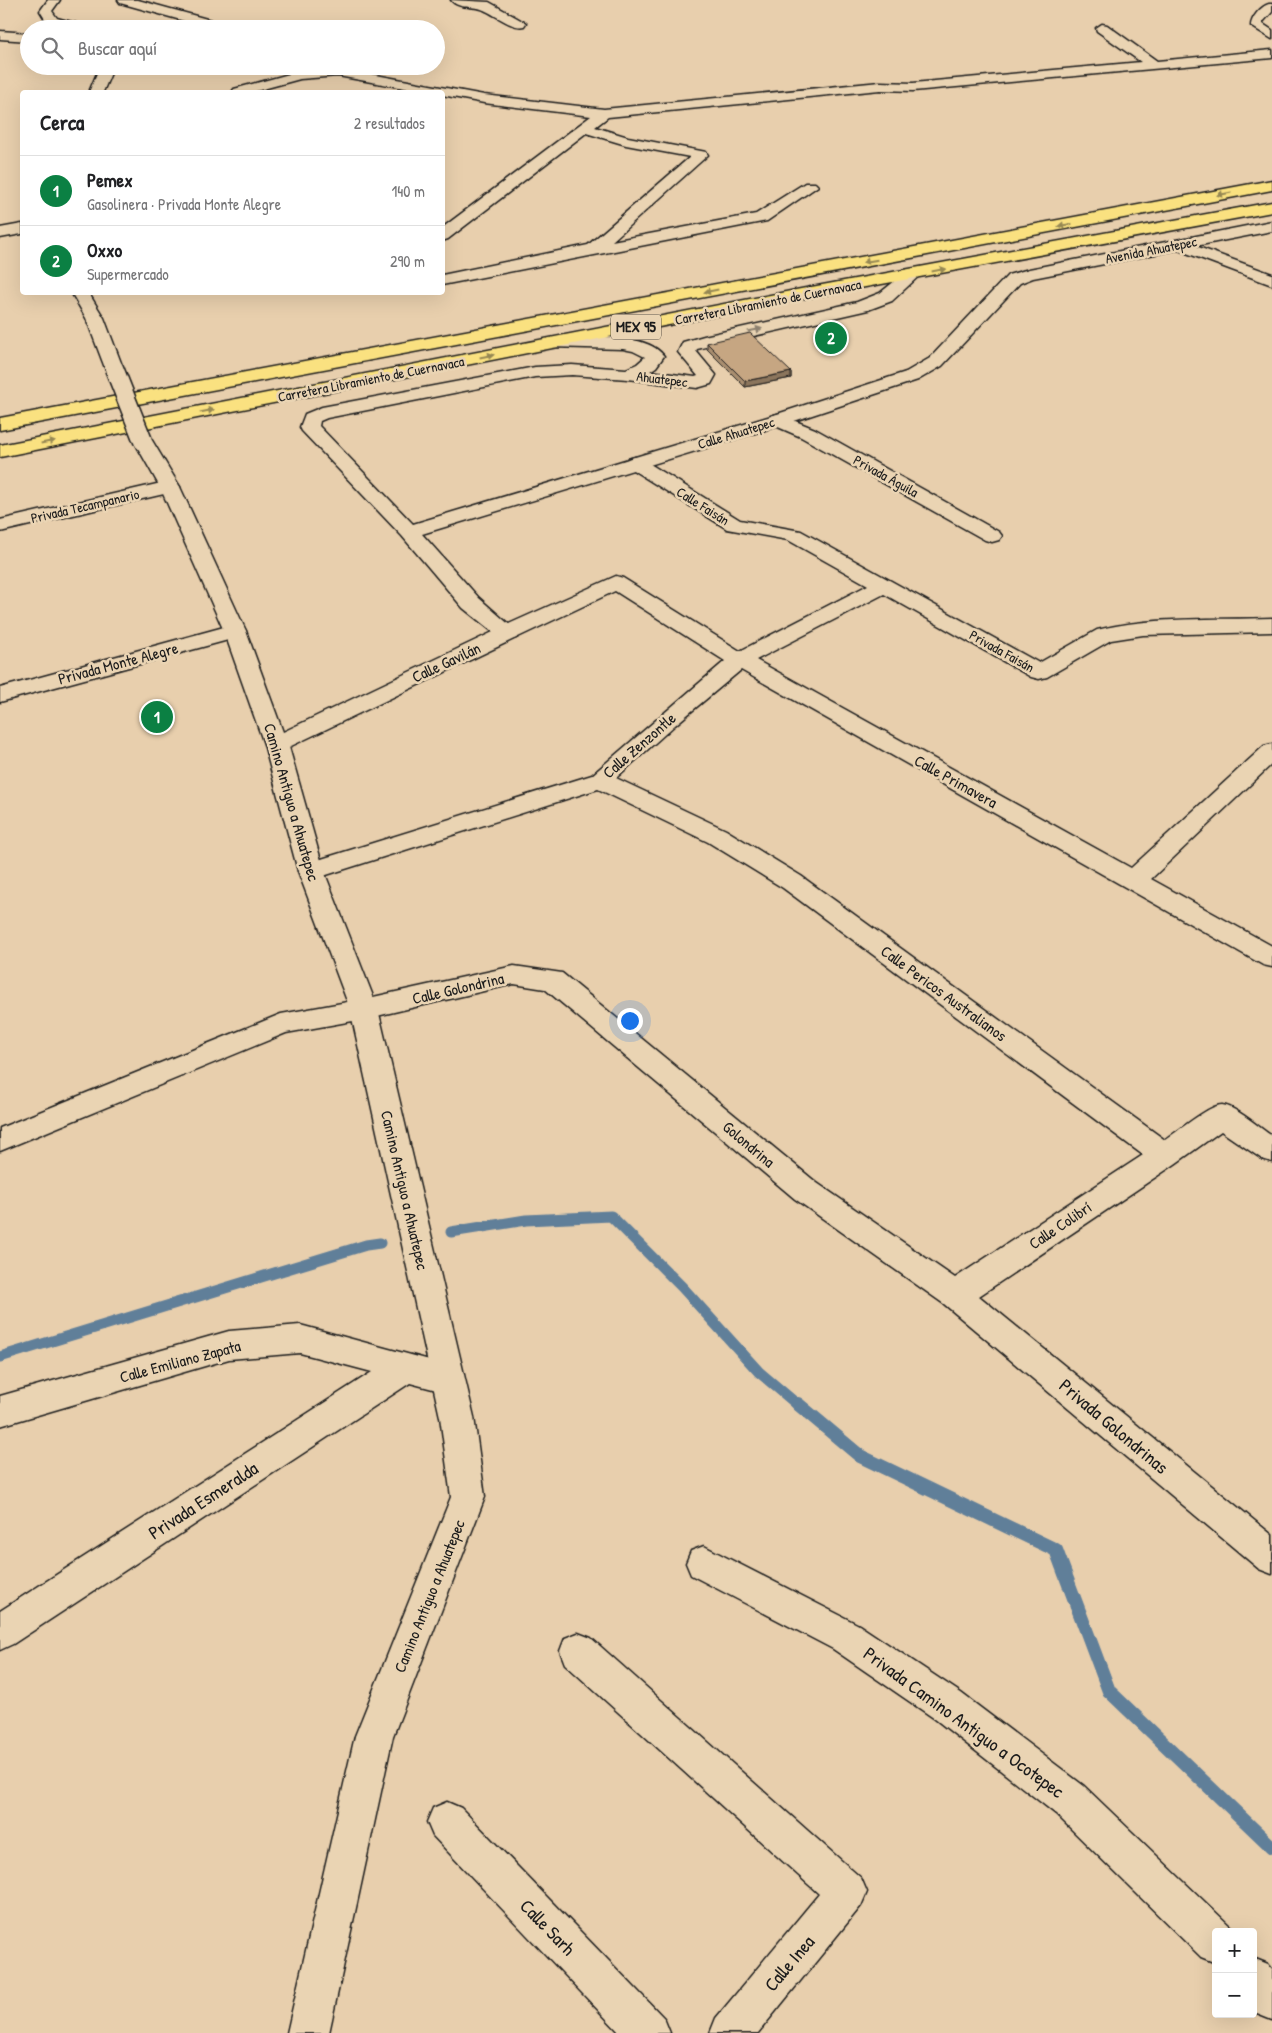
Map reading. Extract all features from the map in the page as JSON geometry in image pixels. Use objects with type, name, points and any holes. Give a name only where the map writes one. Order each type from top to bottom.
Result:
[{"type":"highway","name":"Carretera Libramiento de Cuernavaca","points":[[0,424],[1272,185]]},
{"type":"highway","name":"Carretera Libramiento de Cuernavaca","points":[[0,451],[806,293],[912,275],[1272,207]]},
{"type":"street","points":[[51,20],[46,11],[54,0]]},
{"type":"street","points":[[124,0],[195,20]]},
{"type":"street","points":[[457,0],[485,5],[520,23]]},
{"type":"street","points":[[1272,8],[1269,8],[1257,21],[1256,26],[1272,35]]},
{"type":"street","points":[[1102,28],[1154,66]]},
{"type":"street","points":[[0,35],[20,36]]},
{"type":"street","points":[[445,92],[484,99],[604,113],[880,86],[913,87],[1272,54]]},
{"type":"street","points":[[97,90],[103,75]]},
{"type":"street","points":[[246,90],[295,75]]},
{"type":"street","points":[[354,75],[435,90]]},
{"type":"street","points":[[445,234],[604,113]]},
{"type":"street","points":[[583,128],[626,141],[701,155],[593,248]]},
{"type":"street","points":[[445,279],[593,248],[761,218],[810,186]]},
{"type":"street","name":"Avenida Ahuatepec","points":[[1029,274],[1272,226]]},
{"type":"street","points":[[0,233],[20,229]]},
{"type":"street","points":[[1179,245],[1272,280]]},
{"type":"street","name":"Calle Ahuatepec","points":[[409,532],[778,420],[912,376],[936,362],[1014,279],[1029,274]]},
{"type":"street","name":"Ahuatepec","points":[[628,374],[697,383],[705,380],[707,375],[687,352],[689,346],[862,306],[886,297],[912,275]]},
{"type":"street","name":"Camino Antiguo a Ahuatepec","points":[[81,295],[94,318],[143,441],[170,487],[235,631],[276,744],[311,871],[364,1009],[457,1417],[468,1497],[374,1736],[308,2033]]},
{"type":"street","points":[[508,633],[471,603],[409,532],[309,427],[312,418],[322,413],[536,372],[572,370],[628,374],[642,369],[652,362],[655,356],[652,352],[642,347],[630,345],[554,343]]},
{"type":"street","name":"Privada Águila","points":[[778,420],[808,433],[992,536]]},
{"type":"street","name":"Calle Faisán","points":[[635,463],[734,525],[794,535],[885,585]]},
{"type":"street","name":"Privada Tecampanario","points":[[0,526],[170,487]]},
{"type":"street","name":"Calle Gavilán","points":[[276,744],[616,582]]},
{"type":"street","name":"Calle Primavera","points":[[616,582],[739,660],[1272,958]]},
{"type":"street","name":"Privada Faisán","points":[[885,585],[1038,672],[1105,635],[1143,628],[1272,625]]},
{"type":"street","name":"Calle Zenzontle","points":[[311,871],[600,780],[667,720],[739,660],[885,585]]},
{"type":"street","name":"Privada Monte Alegre","points":[[0,695],[235,631]]},
{"type":"street","points":[[1133,881],[1272,751]]},
{"type":"street","name":"Calle Pericos Australianos","points":[[600,780],[716,836],[792,882],[1165,1156]]},
{"type":"street","name":"Calle Golondrina","points":[[0,1140],[281,1024],[364,1009],[514,975],[552,980]]},
{"type":"street","name":"Golondrina","points":[[552,980],[806,1191],[956,1295]]},
{"type":"street","points":[[1165,1156],[1221,1116],[1272,1151]]},
{"type":"street","name":"Calle Colibrí","points":[[956,1295],[1165,1156]]},
{"type":"street","name":"Privada Golondrinas","points":[[956,1295],[1272,1557]]},
{"type":"street","name":"Calle Emiliano Zapata","points":[[0,1411],[229,1345],[300,1339],[448,1380]]},
{"type":"street","name":"Privada Esmeralda","points":[[0,1632],[405,1368]]},
{"type":"street","name":"Privada Camino Antiguo a Ocotepec","points":[[704,1563],[846,1637],[948,1706],[1070,1800],[1212,1938]]},
{"type":"street","name":"Calle Inea","points":[[578,1651],[847,1892],[731,2033]]},
{"type":"street","name":"Calle Sarh","points":[[447,1822],[649,2033]]},
{"type":"building","points":[[750,333],[791,372],[745,381],[707,343]]},
{"type":"waterway","points":[[451,1232],[526,1220],[611,1216],[682,1287],[759,1372],[799,1406]]},
{"type":"waterway","points":[[0,1357],[366,1245],[380,1243]]},
{"type":"waterway","points":[[798,1404],[860,1456],[1056,1550],[1109,1691],[1272,1847]]},
{"type":"place","name":"Oxxo","points":[[831,338]]},
{"type":"place","name":"Pemex","points":[[157,717]]}]
